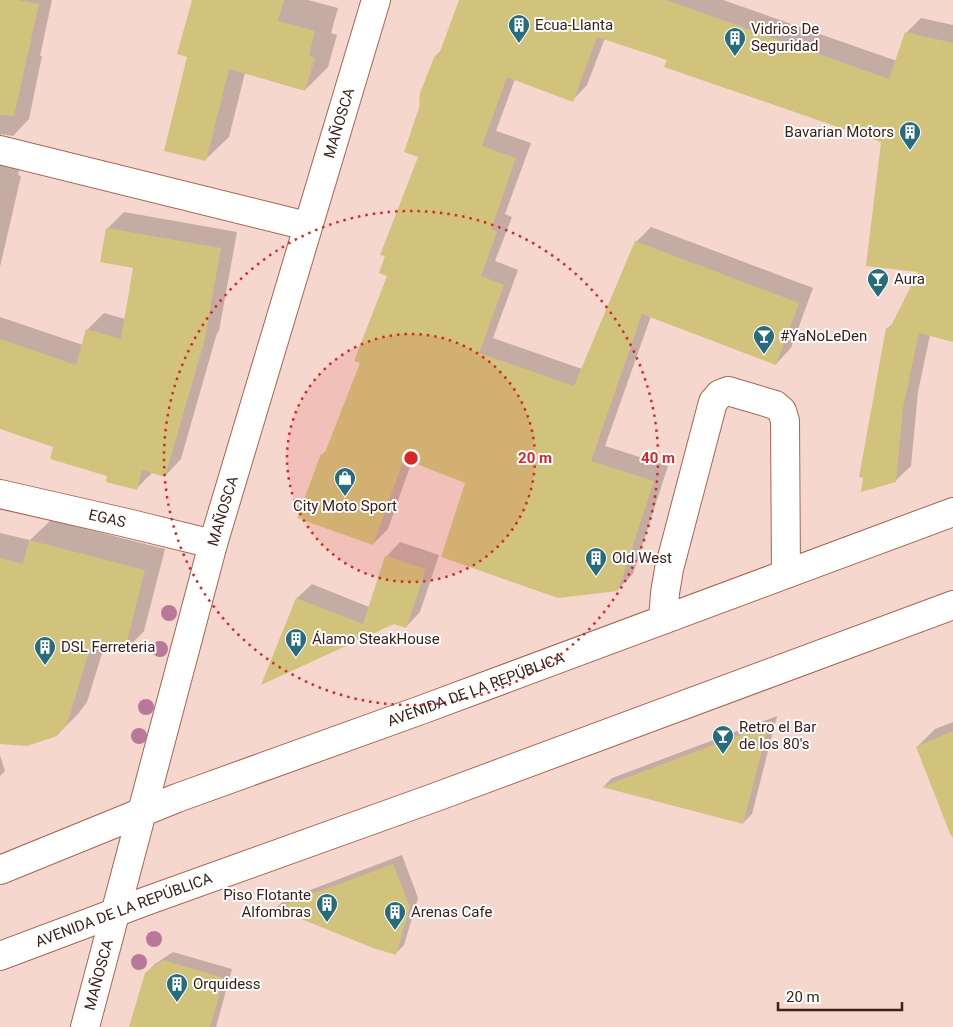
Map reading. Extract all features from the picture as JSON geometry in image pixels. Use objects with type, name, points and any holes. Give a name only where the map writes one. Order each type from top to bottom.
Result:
[{"type":"main road","name":"MAÑOSCA","points":[[85,1027],[213,544],[376,0]]},
{"type":"main road","points":[[0,150],[68,165],[307,226]]},
{"type":"main road","points":[[663,620],[665,593],[672,560],[713,402],[720,394],[728,392],[775,405],[782,411],[786,421],[786,574]]},
{"type":"main road","name":"EGAS","points":[[0,494],[213,544]]},
{"type":"main road","name":"AVENIDA DE LA REPÚBLICA","points":[[0,870],[143,812],[953,512]]},
{"type":"main road","name":"AVENIDA DE LA REPÚBLICA","points":[[0,956],[116,912],[436,797],[953,604]]},
{"type":"building","points":[[0,0],[18,0],[39,4],[14,116],[0,115]]},
{"type":"building","points":[[192,0],[284,0],[278,21],[315,31],[309,56],[315,58],[305,91],[229,69],[206,161],[164,151],[187,57],[177,54]]},
{"type":"building","points":[[459,0],[666,0],[889,79],[905,32],[953,43],[953,342],[919,333],[903,408],[896,482],[861,492],[863,478],[859,477],[886,328],[890,328],[918,272],[866,266],[881,142],[664,67],[667,60],[597,37],[573,102],[507,77],[482,146],[516,158],[491,229],[497,232],[481,276],[504,285],[479,353],[574,386],[635,241],[799,303],[776,365],[642,314],[591,461],[654,481],[618,591],[558,598],[441,557],[465,483],[404,459],[373,545],[297,518],[321,454],[324,455],[360,363],[354,361],[387,276],[379,273],[385,256],[380,255],[418,157],[404,152],[419,108],[420,93],[435,55],[438,57]]},
{"type":"building","points":[[106,228],[221,248],[203,349],[165,477],[142,470],[137,490],[106,482],[107,476],[50,459],[53,447],[0,429],[0,339],[76,365],[86,329],[121,339],[133,268],[100,262]]},
{"type":"building","points":[[29,540],[145,570],[124,653],[91,645],[67,724],[57,736],[27,746],[0,744],[0,558],[23,564]]},
{"type":"building","points":[[385,556],[426,569],[406,628],[394,624],[261,685],[296,598],[363,624]]},
{"type":"building","name":"Retro el Bar de los 80's","points":[[769,724],[743,824],[602,787]]},
{"type":"building","points":[[953,731],[953,836],[951,836],[916,747]]},
{"type":"building","points":[[393,864],[410,907],[396,955],[373,948],[274,908]]},
{"type":"building","name":"Orquidess","points":[[163,960],[224,978],[210,1027],[129,1027],[145,973]]},
{"type":"place","name":"Ecua-Llanta","points":[[519,44]]},
{"type":"place","name":"Vidrios De Seguridad","points":[[735,57]]},
{"type":"place","name":"Bavarian Motors","points":[[910,151]]},
{"type":"place","name":"Aura","points":[[878,298]]},
{"type":"place","name":"#YaNoLeDen","points":[[764,355]]},
{"type":"place","name":"City Moto Sport","points":[[345,497]]},
{"type":"place","name":"Old West","points":[[596,577]]},
{"type":"place","name":"Álamo SteakHouse","points":[[296,658]]},
{"type":"place","name":"DSL Ferreteria","points":[[45,666]]},
{"type":"place","name":"Retro el Bar de los 80's","points":[[723,755]]},
{"type":"place","name":"Piso Flotante Alfombras","points":[[327,923]]},
{"type":"place","name":"Arenas Cafe","points":[[395,931]]},
{"type":"place","name":"Orquidess","points":[[177,1003]]}]
